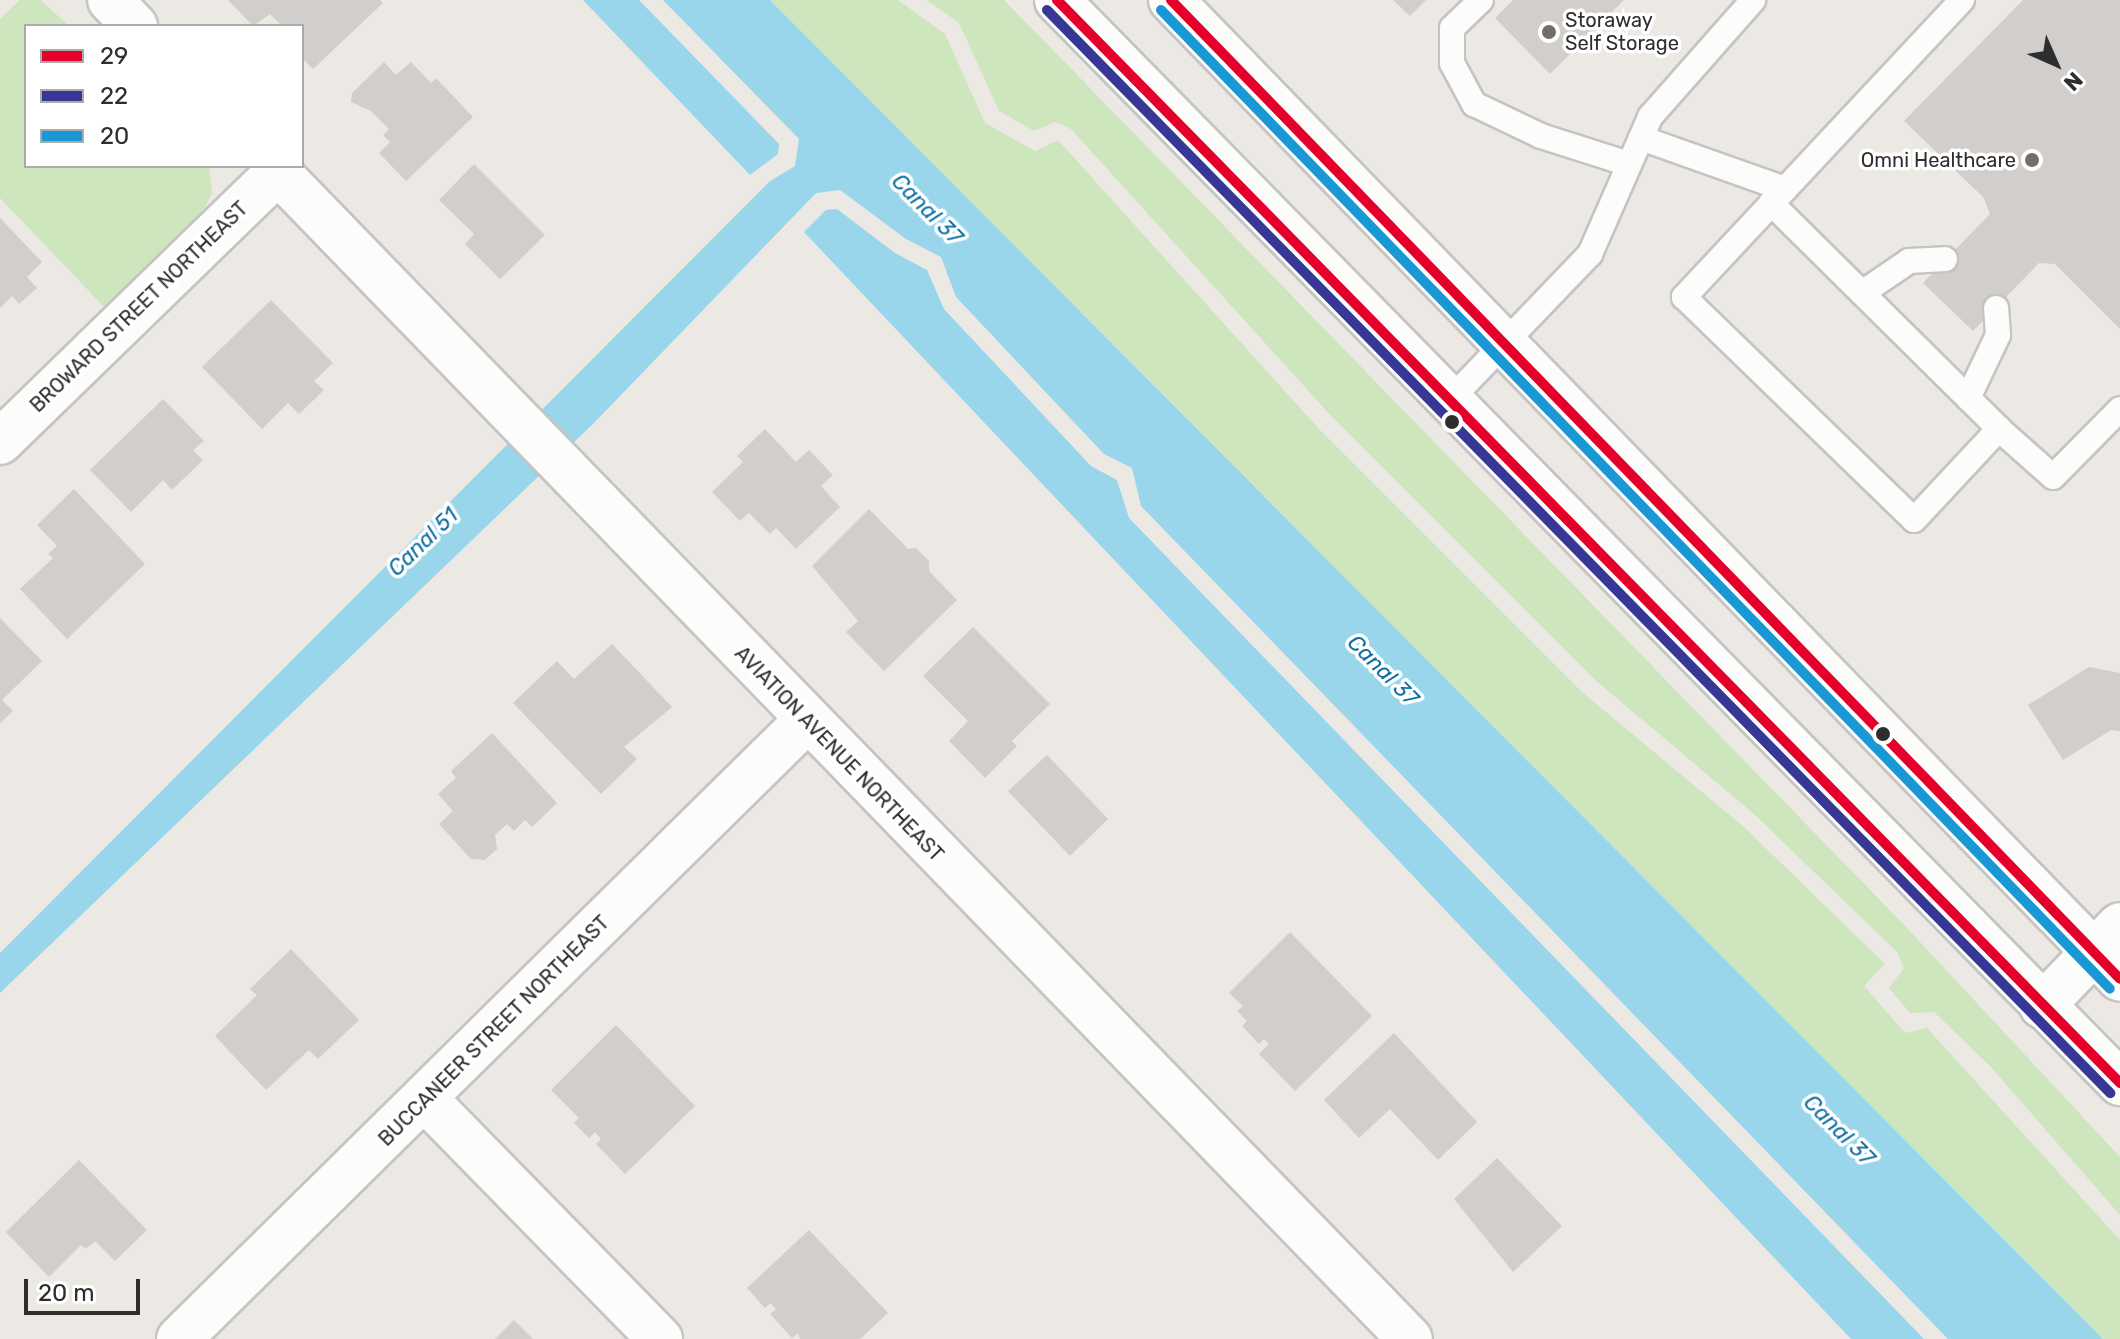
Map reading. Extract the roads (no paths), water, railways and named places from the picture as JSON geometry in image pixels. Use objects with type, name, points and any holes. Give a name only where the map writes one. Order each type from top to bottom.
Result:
[{"type":"street","points":[[110,0],[133,24]]},
{"type":"street","points":[[1057,0],[2120,1083]]},
{"type":"street","points":[[1171,0],[1504,345],[2111,953],[2042,1006]]},
{"type":"street","name":"AVIATION AVENUE NORTHEAST","points":[[275,169],[589,497],[1410,1339]]},
{"type":"street","name":"BROWARD STREET NORTHEAST","points":[[0,442],[275,169]]},
{"type":"street","name":"BUCCANEER STREET NORTHEAST","points":[[179,1339],[807,720]]},
{"type":"street","points":[[425,1099],[660,1339]]},
{"type":"lane","points":[[1481,0],[1452,28],[1452,63],[1474,104],[1541,136],[1629,164]]},
{"type":"lane","points":[[1449,401],[1590,254],[1650,117],[1753,0]]},
{"type":"lane","points":[[1962,0],[1684,297],[1914,520],[1999,429]]},
{"type":"lane","points":[[1641,138],[1778,196],[1862,293],[1999,429],[2053,477],[2120,409]]},
{"type":"lane","points":[[1862,293],[1909,261],[1945,259]]},
{"type":"lane","points":[[1968,398],[1995,346],[1996,308]]},
{"type":"water","points":[[583,0],[639,0],[779,144],[778,154],[750,175]]},
{"type":"water","points":[[663,0],[770,0],[2103,1339],[1948,1339],[1141,506],[1132,468],[1104,454],[956,297],[941,257],[906,239],[840,190],[816,193],[592,425],[0,993],[0,953],[770,181],[795,166],[799,139]]},
{"type":"water","points":[[837,209],[895,253],[927,270],[944,309],[1091,466],[1117,480],[1129,518],[1924,1339],[1851,1339],[804,232],[826,210]]},
{"type":"place","name":"Storaway Self Storage","points":[[1549,32]]},
{"type":"place","name":"Omni Healthcare","points":[[2032,160]]},
{"type":"water label","name":"Canal 37","points":[[927,209]]},
{"type":"water label","name":"Canal 51","points":[[423,542]]},
{"type":"water label","name":"Canal 37","points":[[1383,670]]},
{"type":"water label","name":"Canal 37","points":[[1839,1130]]}]
